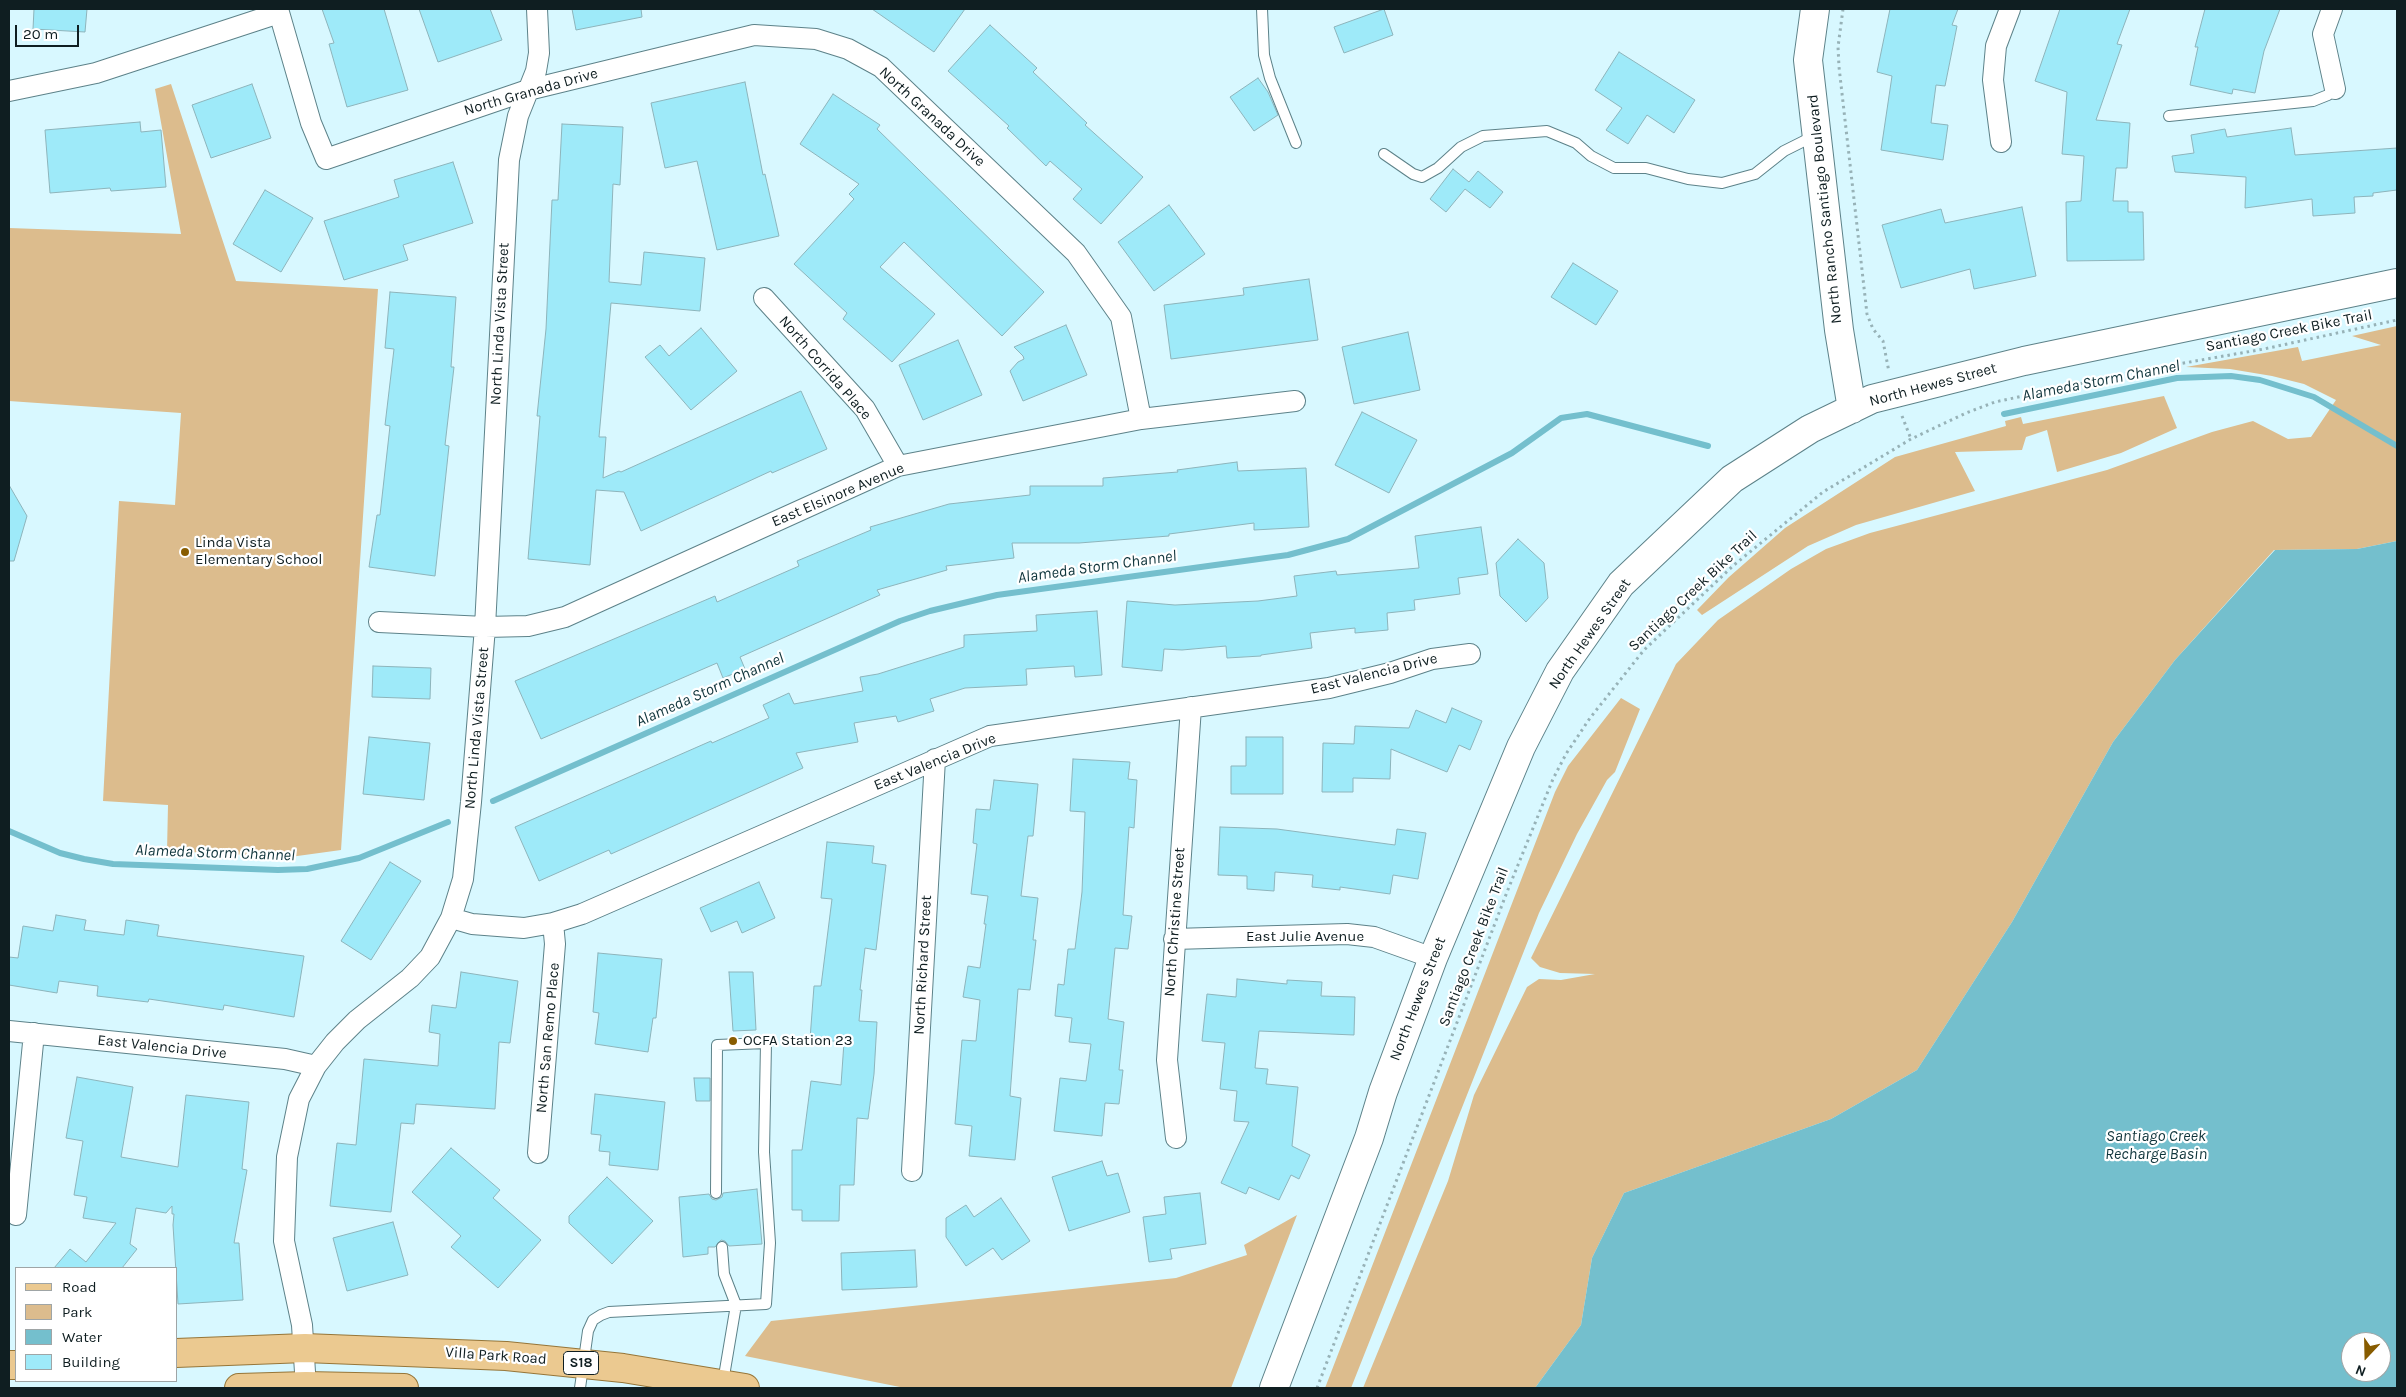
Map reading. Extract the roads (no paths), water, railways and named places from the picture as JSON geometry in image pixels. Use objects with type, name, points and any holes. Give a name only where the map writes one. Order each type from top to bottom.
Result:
[{"type":"main road","name":"North Rancho Santiago Boulevard","points":[[1815,9],[1808,60],[1839,330],[1852,409]]},
{"type":"main road","name":"North Hewes Street","points":[[1274,1388],[1369,1138],[1383,1092],[1433,958],[1536,714],[1560,671],[1621,584],[1732,479],[1810,429],[1872,399],[2024,361],[2397,283]]},
{"type":"main road","name":"S18","points":[[178,1353],[305,1348]]},
{"type":"main road","name":"Villa Park Road","points":[[305,1348],[442,1353],[581,1376],[730,1387]]},
{"type":"main road","points":[[239,1388],[404,1388]]},
{"type":"street","name":"North Linda Vista Street","points":[[306,1387],[305,1348],[301,1316],[284,1241],[287,1157],[291,1128],[299,1099],[316,1066],[335,1042],[357,1020],[410,978],[430,957],[451,918],[463,879],[472,802],[485,627],[509,160],[518,116],[536,71],[539,53],[537,9]]},
{"type":"street","points":[[2001,142],[1993,80],[1996,46],[2010,9]]},
{"type":"street","points":[[2332,9],[2322,34],[2335,89]]},
{"type":"street","name":"North Granada Drive","points":[[278,11],[311,123],[326,159],[528,90],[754,35],[816,39],[848,49],[881,67],[1076,254],[1121,317],[1141,420]]},
{"type":"street","points":[[9,91],[96,72],[278,11]]},
{"type":"street","name":"North Corrida Place","points":[[764,298],[865,409],[898,466]]},
{"type":"street","name":"East Elsinore Avenue","points":[[379,622],[485,627],[528,626],[565,617],[898,466],[1141,420],[1295,401]]},
{"type":"street","name":"East Valencia Drive","points":[[451,918],[498,928],[524,928],[553,923],[582,914],[990,736],[1329,688],[1390,673],[1432,659],[1470,654]]},
{"type":"street","name":"North Christine Street","points":[[1176,1138],[1167,1060],[1191,707]]},
{"type":"street","name":"North Richard Street","points":[[912,1171],[935,759]]},
{"type":"street","name":"North San Remo Place","points":[[538,1153],[555,944],[553,923]]},
{"type":"street","name":"East Julie Avenue","points":[[1174,939],[1347,934],[1374,937],[1433,958]]},
{"type":"street","name":"East Valencia Drive","points":[[9,1031],[285,1059],[316,1066]]},
{"type":"street","points":[[16,1215],[34,1033]]},
{"type":"lane","points":[[1262,9],[1264,55],[1270,78],[1296,143]]},
{"type":"lane","points":[[2169,116],[2312,101],[2328,95],[2335,89]]},
{"type":"lane","points":[[1384,154],[1412,174],[1422,177],[1438,168],[1461,147],[1483,136],[1547,131],[1576,143],[1591,156],[1614,168],[1646,168],[1688,179],[1722,183],[1755,174],[1784,151],[1817,134]]},
{"type":"lane","points":[[581,1376],[588,1331],[593,1320],[601,1315],[609,1312],[766,1304],[770,1243],[764,1152],[766,1043],[717,1045],[716,1193]]},
{"type":"lane","points":[[722,1246],[724,1274],[736,1305],[730,1387]]},
{"type":"water","name":"Santiago Creek Recharge Basin","points":[[2397,541],[2397,1388],[1535,1388],[1581,1325],[1592,1258],[1624,1193],[1831,1119],[1917,1070],[2012,922],[2113,742],[2175,660],[2275,550],[2357,549]]},
{"type":"waterway","name":"Alameda Storm Channel","points":[[2004,414],[2177,378],[2231,376],[2260,380],[2314,397],[2397,446]]},
{"type":"waterway","name":"Alameda Storm Channel","points":[[493,801],[900,621],[930,611],[997,595],[1288,555],[1348,539],[1512,453],[1561,418],[1587,414],[1708,446]]},
{"type":"waterway","name":"Alameda Storm Channel","points":[[9,831],[60,853],[113,864],[278,870],[307,869],[359,858],[448,822]]},
{"type":"place","name":"Linda Vista Elementary School","points":[[185,552]]},
{"type":"place","name":"OCFA Station 23","points":[[733,1041]]}]
